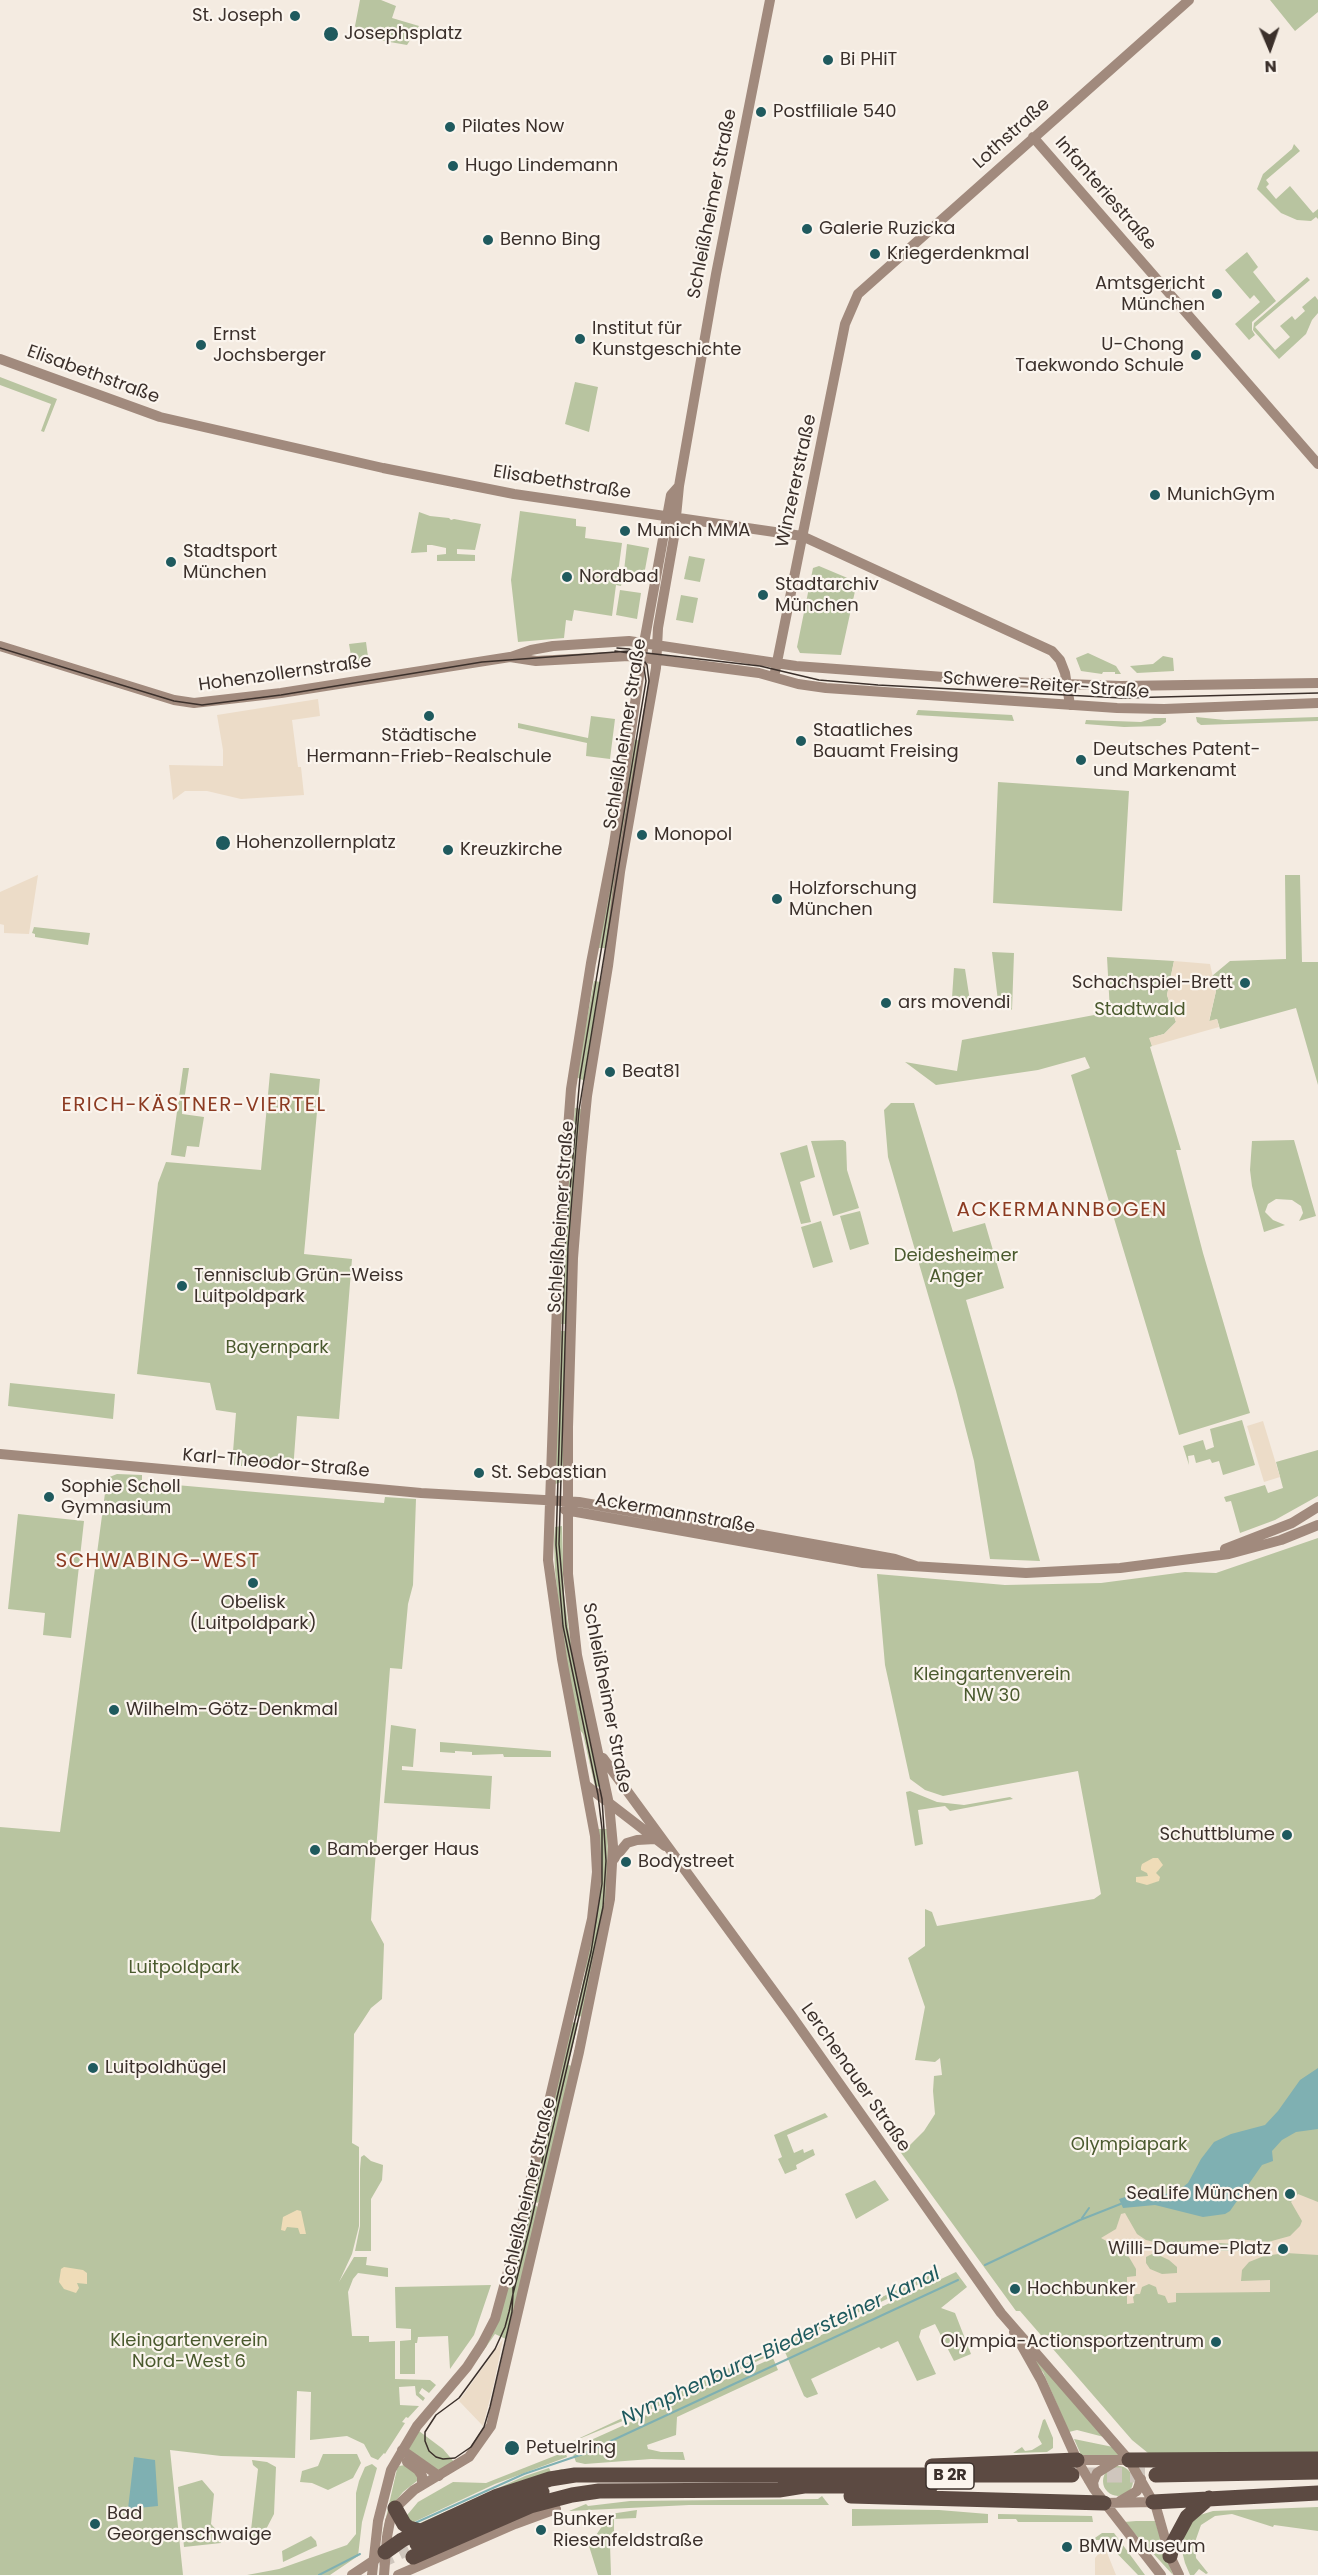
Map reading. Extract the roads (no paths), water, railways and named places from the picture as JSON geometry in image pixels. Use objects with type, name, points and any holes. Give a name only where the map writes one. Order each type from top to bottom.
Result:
[{"type":"highway","points":[[1124,2460],[1318,2460]]},
{"type":"highway","points":[[1152,2479],[1318,2472]]},
{"type":"highway","name":"B 2R","points":[[1076,2473],[804,2486],[779,2490],[633,2490],[572,2495],[530,2506],[410,2553],[524,2497],[570,2484],[642,2475],[1076,2473]]},
{"type":"highway","points":[[386,2552],[420,2531],[512,2490],[550,2479],[575,2475],[642,2475]]},
{"type":"highway","points":[[1152,2479],[1318,2481]]},
{"type":"highway","points":[[556,2509],[588,2499],[633,2490]]},
{"type":"highway","points":[[779,2490],[805,2494],[1111,2503]]},
{"type":"highway","points":[[1153,2502],[1318,2493]]},
{"type":"highway","points":[[1170,2556],[1173,2543],[1187,2517],[1209,2499]]},
{"type":"highway","points":[[396,2508],[404,2524],[420,2531]]},
{"type":"main road","name":"Schleißheimer Straße","points":[[396,2508],[402,2499],[422,2485],[459,2464],[475,2450],[486,2435],[497,2403],[607,1916],[612,1860],[609,1804],[577,1655],[571,1619],[568,1574],[568,1427],[573,1258],[580,1157],[616,901],[657,659],[672,516],[671,495],[679,486],[716,274],[770,0]]},
{"type":"main road","name":"Lothstraße","points":[[858,294],[1189,0]]},
{"type":"main road","name":"Infanteriestraße","points":[[1033,137],[1318,464]]},
{"type":"main road","name":"Winzererstraße","points":[[774,677],[845,324],[858,294]]},
{"type":"main road","name":"Elisabethstraße","points":[[0,359],[160,417],[383,468],[510,493],[802,536],[1052,651],[1063,666],[1070,705]]},
{"type":"main road","name":"Schleißheimer Straße","points":[[372,2575],[382,2500],[395,2461],[417,2426],[482,2344],[502,2298],[592,1919],[596,1886],[596,1846],[549,1574],[559,1248],[571,1089],[591,963],[613,854],[645,643],[672,516]]},
{"type":"main road","name":"Hohenzollernstraße","points":[[0,646],[174,700],[200,704],[510,657],[553,646],[629,641],[777,663]]},
{"type":"main road","name":"Hohenzollernstraße","points":[[510,657],[536,661],[643,657],[759,672],[774,677]]},
{"type":"main road","name":"Schwere-Reiter-Straße","points":[[777,663],[878,674],[1068,685],[1318,683]]},
{"type":"main road","name":"Schwere-Reiter-Straße","points":[[774,677],[798,684],[826,688],[1150,710],[1318,703]]},
{"type":"main road","name":"Karl-Theodor-Straße","points":[[0,1454],[396,1491],[550,1500]]},
{"type":"main road","name":"Ackermannstraße","points":[[550,1500],[569,1507],[840,1548],[895,1559],[916,1566],[1006,1573],[1049,1573],[1147,1565],[1207,1556],[1253,1548],[1318,1525]]},
{"type":"main road","name":"Ackermannstraße","points":[[1207,1556],[1292,1522],[1318,1507]]},
{"type":"main road","name":"Lerchenauer Straße","points":[[598,1750],[1010,2324],[1041,2380],[1076,2473],[1111,2503],[1161,2575]]},
{"type":"main road","name":"Lerchenauer Straße","points":[[587,1786],[672,1852]]},
{"type":"main road","points":[[612,1860],[627,1843],[655,1839]]},
{"type":"main road","name":"Lerchenauer Straße","points":[[1010,2324],[1051,2367],[1124,2460],[1152,2479],[1153,2502],[1170,2556],[1179,2575]]},
{"type":"main road","points":[[402,2450],[439,2476]]},
{"type":"main road","points":[[1076,2473],[1124,2460]]},
{"type":"main road","points":[[1094,2489],[1093,2482],[1097,2473],[1124,2460]]},
{"type":"main road","points":[[395,2461],[405,2462],[418,2470],[422,2476],[422,2485]]},
{"type":"main road","points":[[1111,2503],[1137,2491],[1152,2479]]},
{"type":"main road","points":[[1111,2503],[1153,2502]]},
{"type":"main road","points":[[384,2575],[390,2521],[396,2508]]},
{"type":"main road","points":[[398,2575],[514,2524],[556,2509]]},
{"type":"main road","points":[[352,2575],[386,2552]]},
{"type":"water","points":[[1318,2068],[1318,2129],[1296,2132],[1282,2140],[1272,2151],[1273,2161],[1262,2165],[1230,2211],[1225,2214],[1203,2217],[1155,2205],[1123,2208],[1119,2199],[1131,2195],[1162,2195],[1179,2190],[1188,2183],[1201,2159],[1214,2142],[1231,2134],[1265,2125],[1300,2080]]},
{"type":"water","points":[[134,2457],[155,2460],[158,2506],[128,2509]]},
{"type":"waterway","name":"Nymphenburg-Biedersteiner Kanal","points":[[985,2265],[1080,2220],[1123,2203]]},
{"type":"waterway","points":[[1082,2218],[1089,2208]]},
{"type":"waterway","name":"Nymphenburg-Biedersteiner Kanal","points":[[415,2523],[524,2474],[583,2454],[958,2280]]},
{"type":"waterway","name":"Nymphenburg-Biedersteiner Kanal","points":[[319,2575],[360,2554]]},
{"type":"tunnel","points":[[1084,2475],[1156,2475]]},
{"type":"tunnel","points":[[378,2562],[408,2548]]},
{"type":"tram line","points":[[0,648],[174,701],[202,705],[281,695],[482,662],[629,651],[760,666],[819,680],[878,685],[1122,698],[1318,693]]},
{"type":"tram line","points":[[615,651],[629,653],[637,659],[644,668],[646,681],[580,1077],[565,1247],[556,1545],[563,1626],[598,1795],[602,1829],[602,1884],[591,1952],[515,2277],[513,2287],[513,2294],[512,2312],[490,2407],[484,2427],[471,2447],[455,2458],[443,2459],[429,2451],[425,2441],[425,2432],[436,2415],[459,2398],[495,2349],[505,2327],[509,2312],[513,2294],[531,2222],[603,1907],[606,1861],[602,1799],[566,1626],[559,1544],[568,1247],[579,1110],[649,681],[647,665],[640,655],[629,649],[617,648]]},
{"type":"place","name":"St. Joseph","points":[[295,16]]},
{"type":"place","name":"Josephsplatz","points":[[331,34]]},
{"type":"place","name":"Bi PHiT","points":[[828,60]]},
{"type":"place","name":"Postfiliale 540","points":[[761,112]]},
{"type":"place","name":"Pilates Now","points":[[450,127]]},
{"type":"place","name":"Hugo Lindemann","points":[[453,166]]},
{"type":"place","name":"Galerie Ruzicka","points":[[807,229]]},
{"type":"place","name":"Benno Bing","points":[[488,240]]},
{"type":"place","name":"Kriegerdenkmal","points":[[875,254]]},
{"type":"place","name":"Amtsgericht München","points":[[1217,294]]},
{"type":"place","name":"Institut für Kunstgeschichte","points":[[580,339]]},
{"type":"place","name":"Ernst Jochsberger","points":[[201,345]]},
{"type":"place","name":"U-Chong Taekwondo Schule","points":[[1196,355]]},
{"type":"place","name":"MunichGym","points":[[1155,495]]},
{"type":"place","name":"Munich MMA","points":[[625,531]]},
{"type":"place","name":"Stadtsport München","points":[[171,562]]},
{"type":"place","name":"Nordbad","points":[[567,577]]},
{"type":"place","name":"Stadtarchiv München","points":[[763,595]]},
{"type":"place","name":"Städtische Hermann-Frieb-Realschule","points":[[429,716]]},
{"type":"place","name":"Staatliches Bauamt Freising","points":[[801,741]]},
{"type":"place","name":"Deutsches Patent- und Markenamt","points":[[1081,760]]},
{"type":"place","name":"Monopol","points":[[642,835]]},
{"type":"place","name":"Hohenzollernplatz","points":[[223,843]]},
{"type":"place","name":"Kreuzkirche","points":[[448,850]]},
{"type":"place","name":"Holzforschung München","points":[[777,899]]},
{"type":"place","name":"Schachspiel-Brett","points":[[1245,983]]},
{"type":"place","name":"ars movendi","points":[[886,1003]]},
{"type":"place","name":"Beat81","points":[[610,1072]]},
{"type":"place","name":"Tennisclub Grün–Weiss Luitpoldpark","points":[[182,1286]]},
{"type":"place","name":"St. Sebastian","points":[[479,1473]]},
{"type":"place","name":"Sophie Scholl Gymnasium","points":[[49,1497]]},
{"type":"place","name":"Obelisk (Luitpoldpark)","points":[[253,1583]]},
{"type":"place","name":"Wilhelm-Götz-Denkmal","points":[[114,1710]]},
{"type":"place","name":"Schuttblume","points":[[1287,1835]]},
{"type":"place","name":"Bamberger Haus","points":[[315,1850]]},
{"type":"place","name":"Bodystreet","points":[[626,1862]]},
{"type":"place","name":"Luitpoldhügel","points":[[93,2068]]},
{"type":"place","name":"SeaLife München","points":[[1290,2194]]},
{"type":"place","name":"Willi-Daume-Platz","points":[[1283,2249]]},
{"type":"place","name":"Hochbunker","points":[[1015,2289]]},
{"type":"place","name":"Olympia-Actionsportzentrum","points":[[1216,2342]]},
{"type":"place","name":"Petuelring","points":[[512,2448]]},
{"type":"place","name":"Bad Georgenschwaige","points":[[95,2524]]},
{"type":"place","name":"Bunker Riesenfeldstraße","points":[[541,2530]]},
{"type":"place","name":"BMW Museum","points":[[1067,2547]]},
{"type":"district","name":"ERICH-KÄSTNER-VIERTEL","points":[[194,1106]]},
{"type":"district","name":"ACKERMANNBOGEN","points":[[1062,1211]]},
{"type":"district","name":"SCHWABING-WEST","points":[[158,1562]]},
{"type":"park label","name":"Stadtwald","points":[[1140,1010]]},
{"type":"park label","name":"Deidesheimer Anger","points":[[956,1266]]},
{"type":"park label","name":"Bayernpark","points":[[277,1348]]},
{"type":"park label","name":"Kleingartenverein NW 30","points":[[992,1685]]},
{"type":"park label","name":"Luitpoldpark","points":[[184,1968]]},
{"type":"park label","name":"Olympiapark","points":[[1129,2145]]},
{"type":"park label","name":"Kleingartenverein Nord-West 6","points":[[189,2351]]}]
